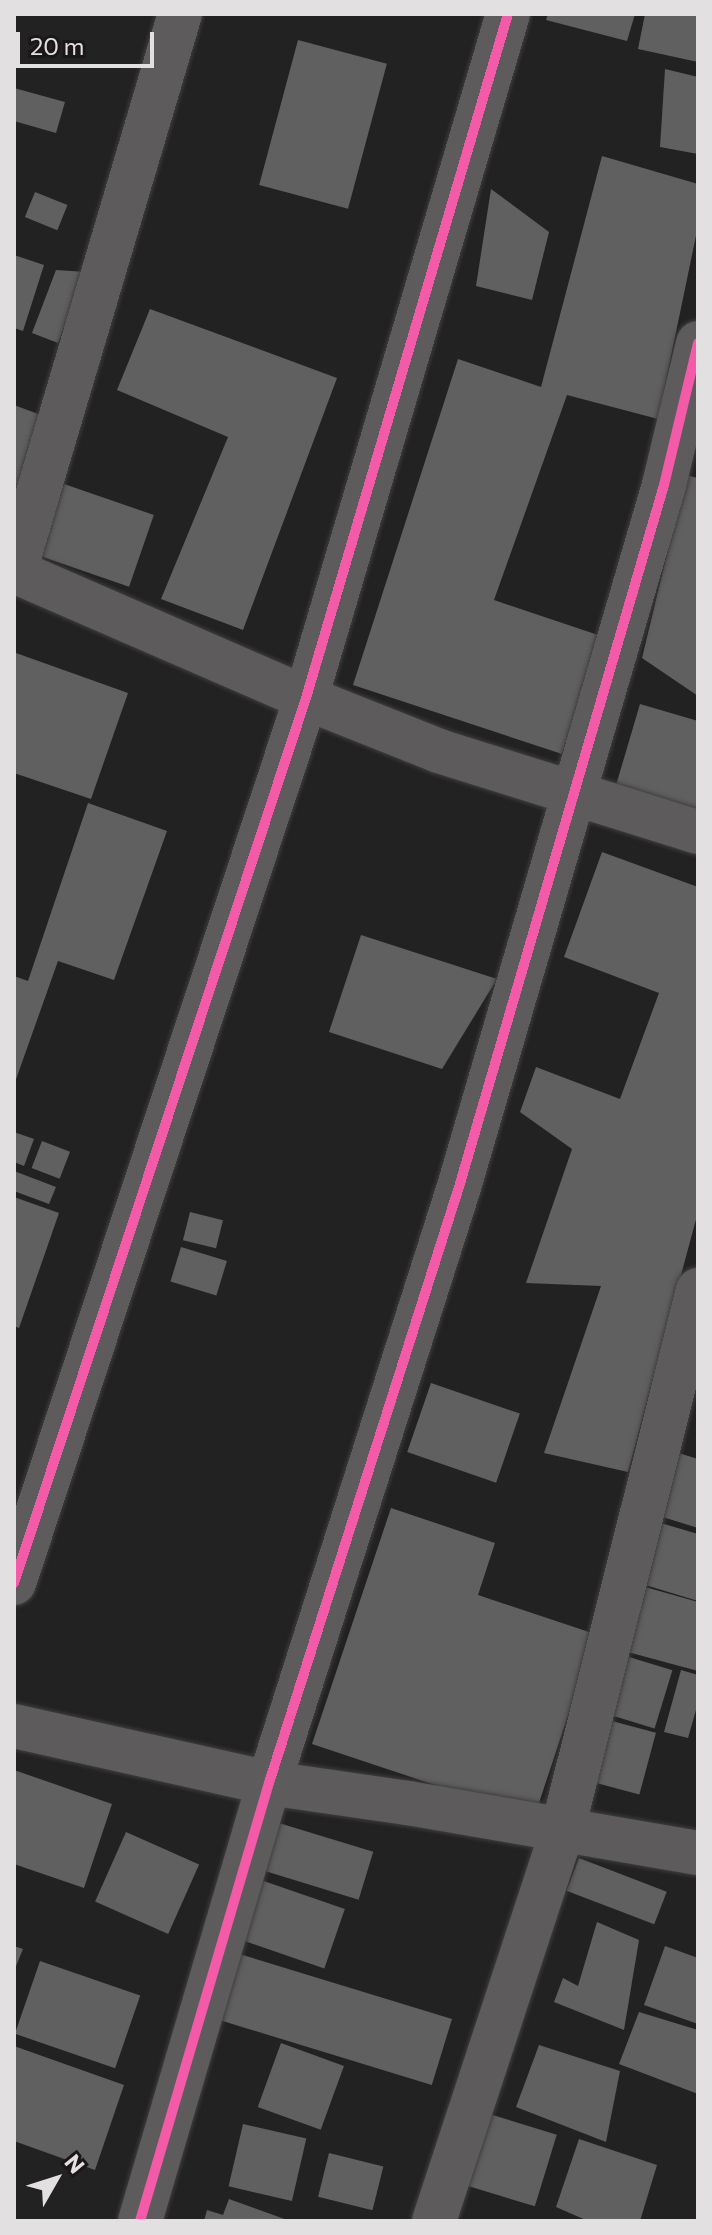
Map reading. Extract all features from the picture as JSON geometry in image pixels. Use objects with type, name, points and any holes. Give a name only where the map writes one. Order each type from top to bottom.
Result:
[{"type":"street","points":[[180,14],[14,572],[306,698],[439,751],[698,832]]},
{"type":"street","points":[[14,1583],[306,698],[508,14]]},
{"type":"street","points":[[140,2221],[269,1783],[454,1202],[664,485],[698,343]]},
{"type":"street","points":[[434,2221],[562,1832],[698,1290]]},
{"type":"street","points":[[14,1726],[269,1783],[408,1803],[562,1832],[698,1853]]},
{"type":"building","points":[[548,14],[635,14],[627,41],[546,20]]},
{"type":"building","points":[[645,14],[698,14],[698,62],[638,49]]},
{"type":"building","points":[[298,40],[387,64],[348,209],[259,185]]},
{"type":"building","points":[[665,69],[698,77],[698,154],[660,147]]},
{"type":"building","points":[[14,88],[65,102],[56,133],[14,121]]},
{"type":"building","points":[[602,156],[698,184],[698,226],[658,419],[567,395],[494,600],[601,636],[562,754],[353,685],[458,359],[541,387]]},
{"type":"building","points":[[491,189],[549,232],[532,300],[476,286]]},
{"type":"building","points":[[35,192],[67,205],[57,230],[25,217]]},
{"type":"building","points":[[14,255],[44,265],[23,331],[14,328]]},
{"type":"building","points":[[56,270],[86,272],[58,343],[32,333]]},
{"type":"building","points":[[150,309],[337,378],[243,630],[161,599],[228,437],[117,390]]},
{"type":"building","points":[[14,405],[57,421],[14,526]]},
{"type":"building","points":[[686,475],[698,478],[698,696],[642,658]]},
{"type":"building","points":[[64,484],[154,515],[129,587],[39,556]]},
{"type":"building","points":[[16,653],[128,693],[91,799],[14,773]]},
{"type":"building","points":[[640,704],[698,721],[698,816],[614,792]]},
{"type":"building","points":[[88,803],[167,831],[114,980],[58,961],[14,1085],[14,976],[28,981]]},
{"type":"building","points":[[602,852],[698,887],[698,1212],[628,1472],[544,1453],[601,1286],[526,1283],[572,1149],[520,1112],[536,1067],[620,1099],[659,993],[564,957]]},
{"type":"building","points":[[361,935],[497,979],[442,1069],[329,1032]]},
{"type":"building","points":[[14,1132],[34,1139],[24,1166],[14,1162]]},
{"type":"building","points":[[42,1141],[70,1152],[60,1179],[32,1168]]},
{"type":"building","points":[[14,1171],[56,1187],[49,1204],[14,1191]]},
{"type":"building","points":[[14,1197],[59,1213],[19,1328],[14,1326]]},
{"type":"building","points":[[190,1212],[223,1220],[216,1248],[183,1240]]},
{"type":"building","points":[[181,1247],[227,1261],[216,1295],[170,1281]]},
{"type":"building","points":[[431,1383],[520,1414],[496,1483],[407,1452]]},
{"type":"building","points":[[672,1451],[698,1459],[698,1528],[653,1514]]},
{"type":"building","points":[[391,1508],[495,1543],[478,1595],[595,1634],[534,1818],[312,1744]]},
{"type":"building","points":[[647,1519],[698,1534],[698,1601],[629,1580]]},
{"type":"building","points":[[631,1583],[698,1602],[698,1671],[613,1648]]},
{"type":"building","points":[[616,1653],[672,1670],[655,1729],[598,1711]]},
{"type":"building","points":[[681,1670],[698,1675],[698,1703],[688,1738],[664,1732]]},
{"type":"building","points":[[597,1717],[656,1733],[639,1795],[580,1779]]},
{"type":"building","points":[[14,1770],[112,1804],[84,1888],[14,1864]]},
{"type":"building","points":[[269,1820],[373,1852],[359,1900],[254,1868]]},
{"type":"building","points":[[126,1832],[199,1865],[168,1934],[95,1901]]},
{"type":"building","points":[[579,1858],[667,1892],[654,1924],[566,1891]]},
{"type":"building","points":[[255,1878],[345,1909],[324,1968],[234,1938]]},
{"type":"building","points":[[597,1922],[639,1940],[624,2030],[554,2002],[563,1978],[578,1986]]},
{"type":"building","points":[[14,1946],[23,1949],[14,1971]]},
{"type":"building","points":[[665,1946],[698,1958],[698,2024],[644,2005]]},
{"type":"building","points":[[233,1952],[452,2019],[432,2085],[213,2018]]},
{"type":"building","points":[[40,1961],[140,1996],[115,2068],[15,2034]]},
{"type":"building","points":[[639,2012],[698,2030],[698,2094],[619,2064]]},
{"type":"building","points":[[281,2043],[344,2066],[321,2130],[258,2107]]},
{"type":"building","points":[[539,2045],[620,2071],[606,2142],[516,2107]]},
{"type":"building","points":[[14,2046],[124,2085],[95,2170],[14,2141]]},
{"type":"building","points":[[486,2113],[557,2135],[535,2206],[464,2185]]},
{"type":"building","points":[[243,2124],[306,2139],[292,2201],[229,2186]]},
{"type":"building","points":[[579,2139],[657,2165],[640,2221],[588,2221],[556,2207]]},
{"type":"building","points":[[329,2153],[383,2167],[372,2210],[318,2197]]},
{"type":"building","points":[[229,2199],[290,2221],[204,2221],[207,2210],[223,2215]]},
{"type":"cycle path","points":[[14,1583],[306,698],[508,14]]},
{"type":"cycle path","points":[[140,2221],[269,1783],[459,1187],[664,485],[698,343]]}]
